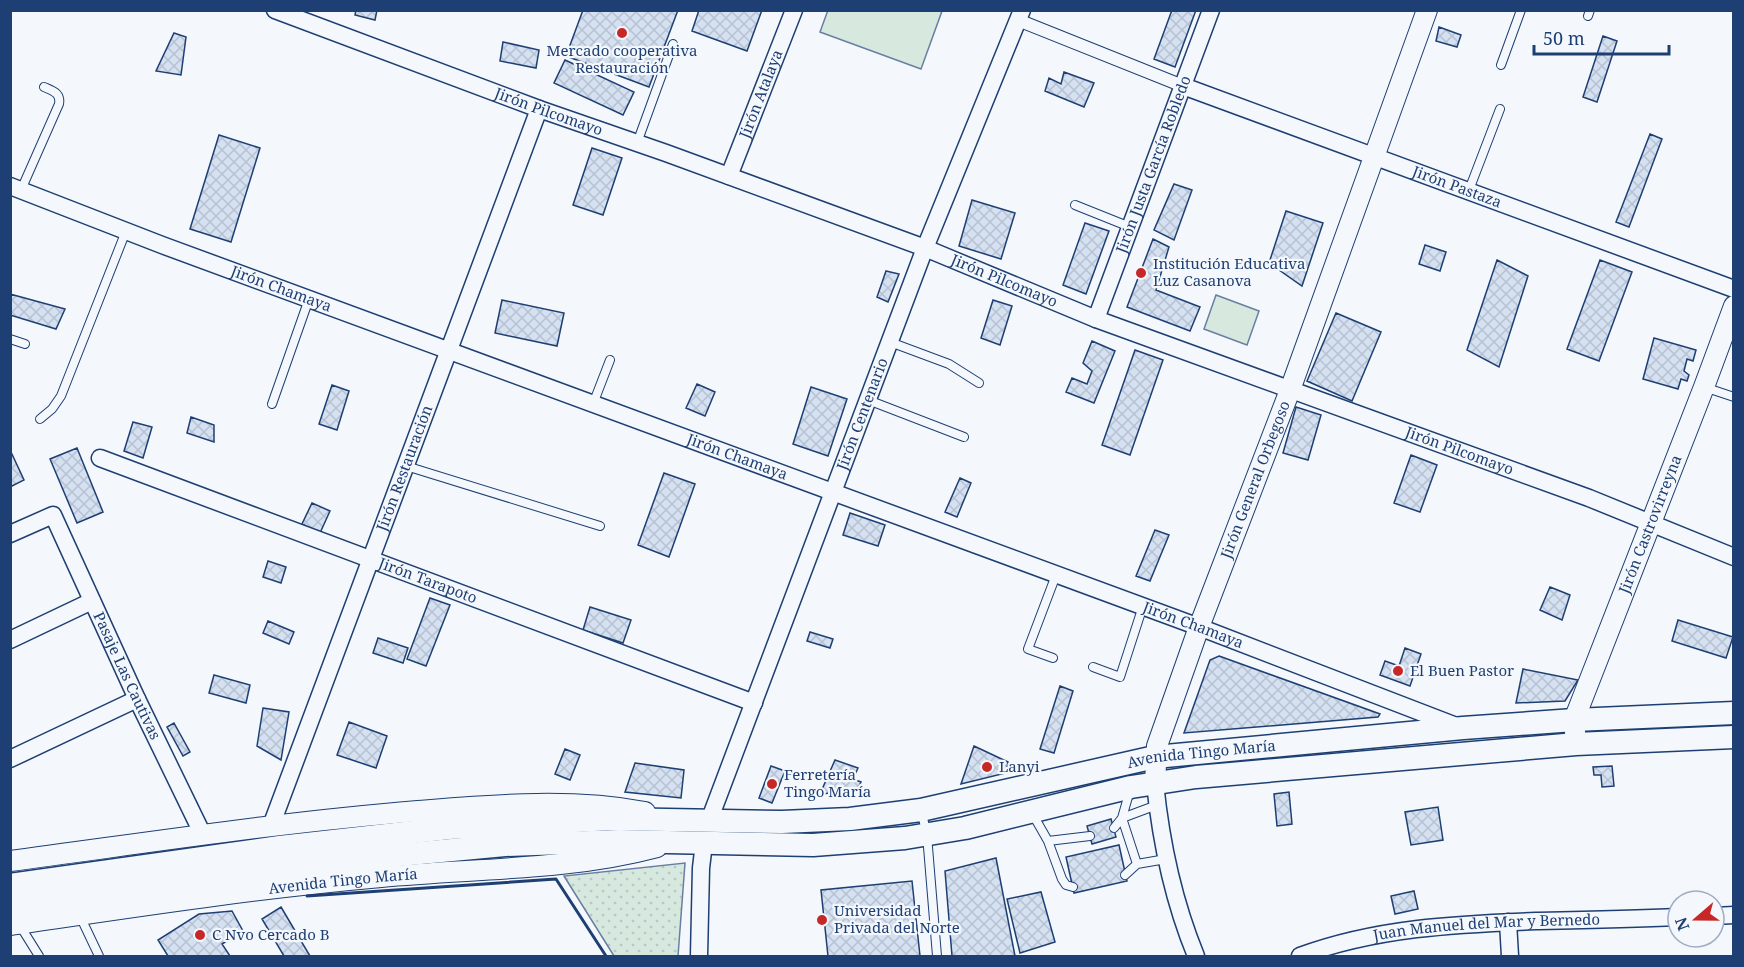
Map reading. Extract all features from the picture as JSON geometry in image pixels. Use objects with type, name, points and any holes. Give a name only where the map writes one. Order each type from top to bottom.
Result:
[{"type":"main road","name":"Avenida Tingo María","points":[[706,832],[782,822],[839,819],[921,810],[1155,757],[1463,728],[1574,720],[1734,713]]},
{"type":"main road","name":"Avenida Tingo María","points":[[10,885],[397,833],[562,821],[847,843],[927,835],[999,820],[1131,786],[1156,794],[1196,777],[1576,744],[1734,737]]},
{"type":"main road","points":[[991,795],[999,820]]},
{"type":"main road","name":"Avenida Tingo María","points":[[13,918],[392,855],[674,831]]},
{"type":"street","name":"Jirón Pilcomayo","points":[[274,10],[539,109],[925,248],[1096,319],[1589,498],[1734,557]]},
{"type":"street","name":"Jirón Atalaya","points":[[729,176],[794,10]]},
{"type":"street","name":"Jirón Justa García Robledo","points":[[1096,319],[1211,10]]},
{"type":"street","name":"Jirón General Orbegoso","points":[[1196,957],[1174,896],[1166,859],[1156,794],[1157,746],[1199,627],[1290,390],[1427,10]]},
{"type":"street","points":[[1020,15],[1183,86]]},
{"type":"street","name":"Jirón Centenario","points":[[699,957],[700,891],[706,832],[925,248],[1020,15]]},
{"type":"street","name":"Jirón Pastaza","points":[[1183,86],[1734,289]]},
{"type":"street","name":"Jirón Restauración","points":[[271,826],[539,109]]},
{"type":"street","name":"Jirón Chamaya","points":[[16,188],[449,351],[1143,606],[1463,728]]},
{"type":"street","name":"Jirón Castrovirreyna","points":[[1576,744],[1574,720],[1734,306]]},
{"type":"street","name":"Jirón Tarapoto","points":[[100,458],[754,703]]},
{"type":"street","name":"Pasaje Las Cautivas","points":[[10,534],[53,515],[137,699],[203,835]]},
{"type":"street","points":[[10,640],[92,601]]},
{"type":"street","points":[[10,759],[137,699]]},
{"type":"street","name":"Avenida Tingo María","points":[[10,861],[271,826],[417,811],[540,803],[598,805],[653,813],[674,831]]},
{"type":"street","name":"Avenida Tingo María","points":[[13,918],[80,915],[294,885],[591,860],[674,831]]},
{"type":"street","name":"Juan Manuel del Mar y Bernedo","points":[[1300,957],[1340,944],[1396,932],[1452,924],[1666,917]]},
{"type":"street","points":[[1508,922],[1510,957]]},
{"type":"lane","points":[[1501,65],[1521,10]]},
{"type":"lane","points":[[637,143],[673,44]]},
{"type":"lane","points":[[16,188],[59,104],[60,98],[57,93],[44,87]]},
{"type":"lane","points":[[1469,190],[1500,109]]},
{"type":"lane","points":[[1074,205],[1130,227]]},
{"type":"lane","points":[[40,419],[52,410],[61,396],[126,231]]},
{"type":"lane","points":[[272,404],[309,299]]},
{"type":"lane","points":[[10,339],[25,344]]},
{"type":"lane","points":[[890,342],[949,364],[979,383]]},
{"type":"lane","points":[[593,404],[610,360]]},
{"type":"lane","points":[[1704,387],[1734,397]]},
{"type":"lane","points":[[868,400],[964,436]]},
{"type":"lane","points":[[406,466],[600,526]]},
{"type":"lane","points":[[1053,658],[1028,649],[1056,575]]},
{"type":"lane","points":[[1093,667],[1120,677],[1143,606]]},
{"type":"lane","points":[[1131,786],[1122,818],[1137,864]]},
{"type":"lane","points":[[1114,828],[1122,818],[1156,794]]},
{"type":"lane","points":[[921,810],[927,835],[937,957]]},
{"type":"lane","points":[[1031,812],[1048,841],[1062,879],[1066,885],[1072,887]]},
{"type":"lane","points":[[1048,841],[1090,836]]},
{"type":"lane","points":[[1125,875],[1137,864],[1166,859]]},
{"type":"lane","points":[[80,915],[99,957]]},
{"type":"lane","points":[[13,918],[39,957]]},
{"type":"shaded area","points":[[828,10],[942,11],[921,69],[820,32]]},
{"type":"shaded area","points":[[1216,295],[1259,311],[1247,345],[1204,329]]},
{"type":"shaded area","points":[[685,863],[678,956],[614,956],[564,876]]},
{"type":"building","points":[[356,10],[377,10],[375,20],[355,15]]},
{"type":"building","name":"Mercado cooperativa Restauración","points":[[583,10],[678,10],[649,87],[566,56]]},
{"type":"building","points":[[699,10],[762,10],[747,51],[692,31]]},
{"type":"building","points":[[1172,10],[1196,10],[1175,67],[1154,59]]},
{"type":"building","points":[[1439,27],[1461,35],[1457,47],[1436,41]]},
{"type":"building","points":[[174,33],[186,37],[181,75],[156,71]]},
{"type":"building","points":[[1603,36],[1617,41],[1597,102],[1583,97]]},
{"type":"building","points":[[503,42],[539,50],[536,68],[500,61]]},
{"type":"building","points":[[565,60],[634,92],[623,115],[554,83]]},
{"type":"building","points":[[1064,72],[1094,83],[1084,107],[1045,91],[1049,78],[1061,84]]},
{"type":"building","points":[[1650,134],[1662,139],[1629,227],[1616,222]]},
{"type":"building","points":[[219,135],[260,148],[231,242],[190,229]]},
{"type":"building","points":[[592,148],[622,158],[603,215],[573,205]]},
{"type":"building","points":[[1174,184],[1192,190],[1174,240],[1154,230]]},
{"type":"building","points":[[972,200],[1015,213],[1001,259],[959,246]]},
{"type":"building","points":[[1286,211],[1323,223],[1302,286],[1269,263]]},
{"type":"building","points":[[1085,223],[1109,231],[1086,294],[1063,285]]},
{"type":"building","points":[[1153,239],[1169,247],[1156,290],[1200,307],[1190,331],[1127,307]]},
{"type":"building","points":[[1425,245],[1446,252],[1440,271],[1419,264]]},
{"type":"building","points":[[1497,260],[1528,276],[1499,367],[1467,350]]},
{"type":"building","points":[[1600,260],[1632,272],[1599,361],[1567,349]]},
{"type":"building","points":[[886,271],[899,274],[888,302],[877,297]]},
{"type":"building","points":[[10,294],[65,309],[56,329],[10,315]]},
{"type":"building","points":[[502,300],[564,313],[557,346],[495,333]]},
{"type":"building","points":[[993,300],[1012,306],[1000,345],[981,338]]},
{"type":"building","points":[[1336,313],[1381,332],[1352,401],[1307,381]]},
{"type":"building","points":[[1654,338],[1696,350],[1693,361],[1687,359],[1684,371],[1689,375],[1687,381],[1681,379],[1678,389],[1643,379]]},
{"type":"building","points":[[1092,341],[1115,351],[1094,403],[1066,392],[1072,378],[1087,384],[1092,371],[1083,363]]},
{"type":"building","points":[[1135,350],[1163,360],[1130,455],[1102,445]]},
{"type":"building","points":[[697,384],[715,392],[705,416],[686,408]]},
{"type":"building","points":[[332,385],[349,391],[337,430],[319,424]]},
{"type":"building","points":[[811,387],[847,399],[828,456],[793,444]]},
{"type":"building","points":[[1296,407],[1321,415],[1308,460],[1283,453]]},
{"type":"building","points":[[191,417],[214,425],[214,442],[187,433]]},
{"type":"building","points":[[133,422],[152,427],[143,458],[124,451]]},
{"type":"building","points":[[77,448],[103,512],[77,523],[50,459]]},
{"type":"building","points":[[10,453],[24,480],[10,487]]},
{"type":"building","points":[[1411,455],[1437,465],[1420,512],[1394,503]]},
{"type":"building","points":[[664,473],[695,484],[669,557],[638,545]]},
{"type":"building","points":[[960,478],[971,483],[957,517],[945,512]]},
{"type":"building","points":[[312,503],[330,511],[320,533],[302,524]]},
{"type":"building","points":[[850,513],[885,525],[878,546],[843,535]]},
{"type":"building","points":[[1155,530],[1169,535],[1150,581],[1136,576]]},
{"type":"building","points":[[268,561],[286,567],[281,583],[263,577]]},
{"type":"building","points":[[1550,587],[1570,595],[1562,620],[1540,610]]},
{"type":"building","points":[[430,598],[450,605],[426,666],[407,659]]},
{"type":"building","points":[[590,607],[631,620],[623,643],[583,630]]},
{"type":"building","points":[[1678,620],[1733,637],[1726,658],[1672,641]]},
{"type":"building","points":[[268,621],[294,632],[289,644],[263,633]]},
{"type":"building","points":[[810,632],[833,639],[830,648],[807,641]]},
{"type":"building","points":[[378,638],[408,648],[403,663],[373,653]]},
{"type":"building","name":"El Buen Pastor","points":[[1405,648],[1421,654],[1410,686],[1380,675],[1385,661],[1399,666]]},
{"type":"building","points":[[1219,656],[1380,714],[1378,717],[1184,733],[1210,660]]},
{"type":"building","points":[[1523,669],[1578,680],[1565,701],[1516,703]]},
{"type":"building","points":[[214,675],[250,685],[246,703],[209,693]]},
{"type":"building","points":[[1060,686],[1073,691],[1054,753],[1040,749]]},
{"type":"building","points":[[263,708],[289,712],[281,760],[257,746]]},
{"type":"building","points":[[349,722],[387,736],[376,768],[337,755]]},
{"type":"building","points":[[174,723],[190,752],[183,756],[167,727]]},
{"type":"building","name":"Lanyi","points":[[974,746],[1008,762],[1006,773],[961,784]]},
{"type":"building","points":[[565,749],[580,755],[570,780],[555,774]]},
{"type":"building","points":[[835,760],[858,768],[853,779],[861,782],[857,791],[820,794]]},
{"type":"building","points":[[635,763],[684,770],[681,798],[625,792]]},
{"type":"building","name":"Ferretería Tingo María","points":[[771,766],[785,771],[772,803],[759,798]]},
{"type":"building","points":[[1612,766],[1614,786],[1602,787],[1601,775],[1594,775],[1593,767]]},
{"type":"building","points":[[1289,792],[1292,824],[1277,826],[1274,794]]},
{"type":"building","points":[[1438,807],[1443,840],[1411,845],[1405,812]]},
{"type":"building","points":[[1111,819],[1116,837],[1092,844],[1087,826]]},
{"type":"building","points":[[1119,845],[1127,881],[1074,893],[1066,857]]},
{"type":"building","points":[[996,858],[1015,956],[952,956],[945,871]]},
{"type":"building","points":[[912,881],[920,956],[828,956],[821,890]]},
{"type":"building","points":[[1414,891],[1418,909],[1395,914],[1391,896]]},
{"type":"building","points":[[1041,892],[1055,942],[1020,953],[1007,899]]},
{"type":"building","points":[[281,907],[310,956],[284,956],[262,919]]},
{"type":"building","name":"C Nvo Cercado B","points":[[232,911],[243,931],[222,944],[230,956],[168,956],[158,940],[199,914]]},
{"type":"wall","points":[[307,896],[556,879],[606,956]]},
{"type":"place","name":"Mercado cooperativa Restauración","points":[[622,33]]},
{"type":"place","name":"Institución Educativa Luz Casanova","points":[[1141,273]]},
{"type":"place","name":"El Buen Pastor","points":[[1398,671]]},
{"type":"place","name":"Lanyi","points":[[987,767]]},
{"type":"place","name":"Ferretería Tingo María","points":[[772,784]]},
{"type":"place","name":"Universidad Privada del Norte","points":[[822,920]]},
{"type":"place","name":"C Nvo Cercado B","points":[[200,935]]}]
